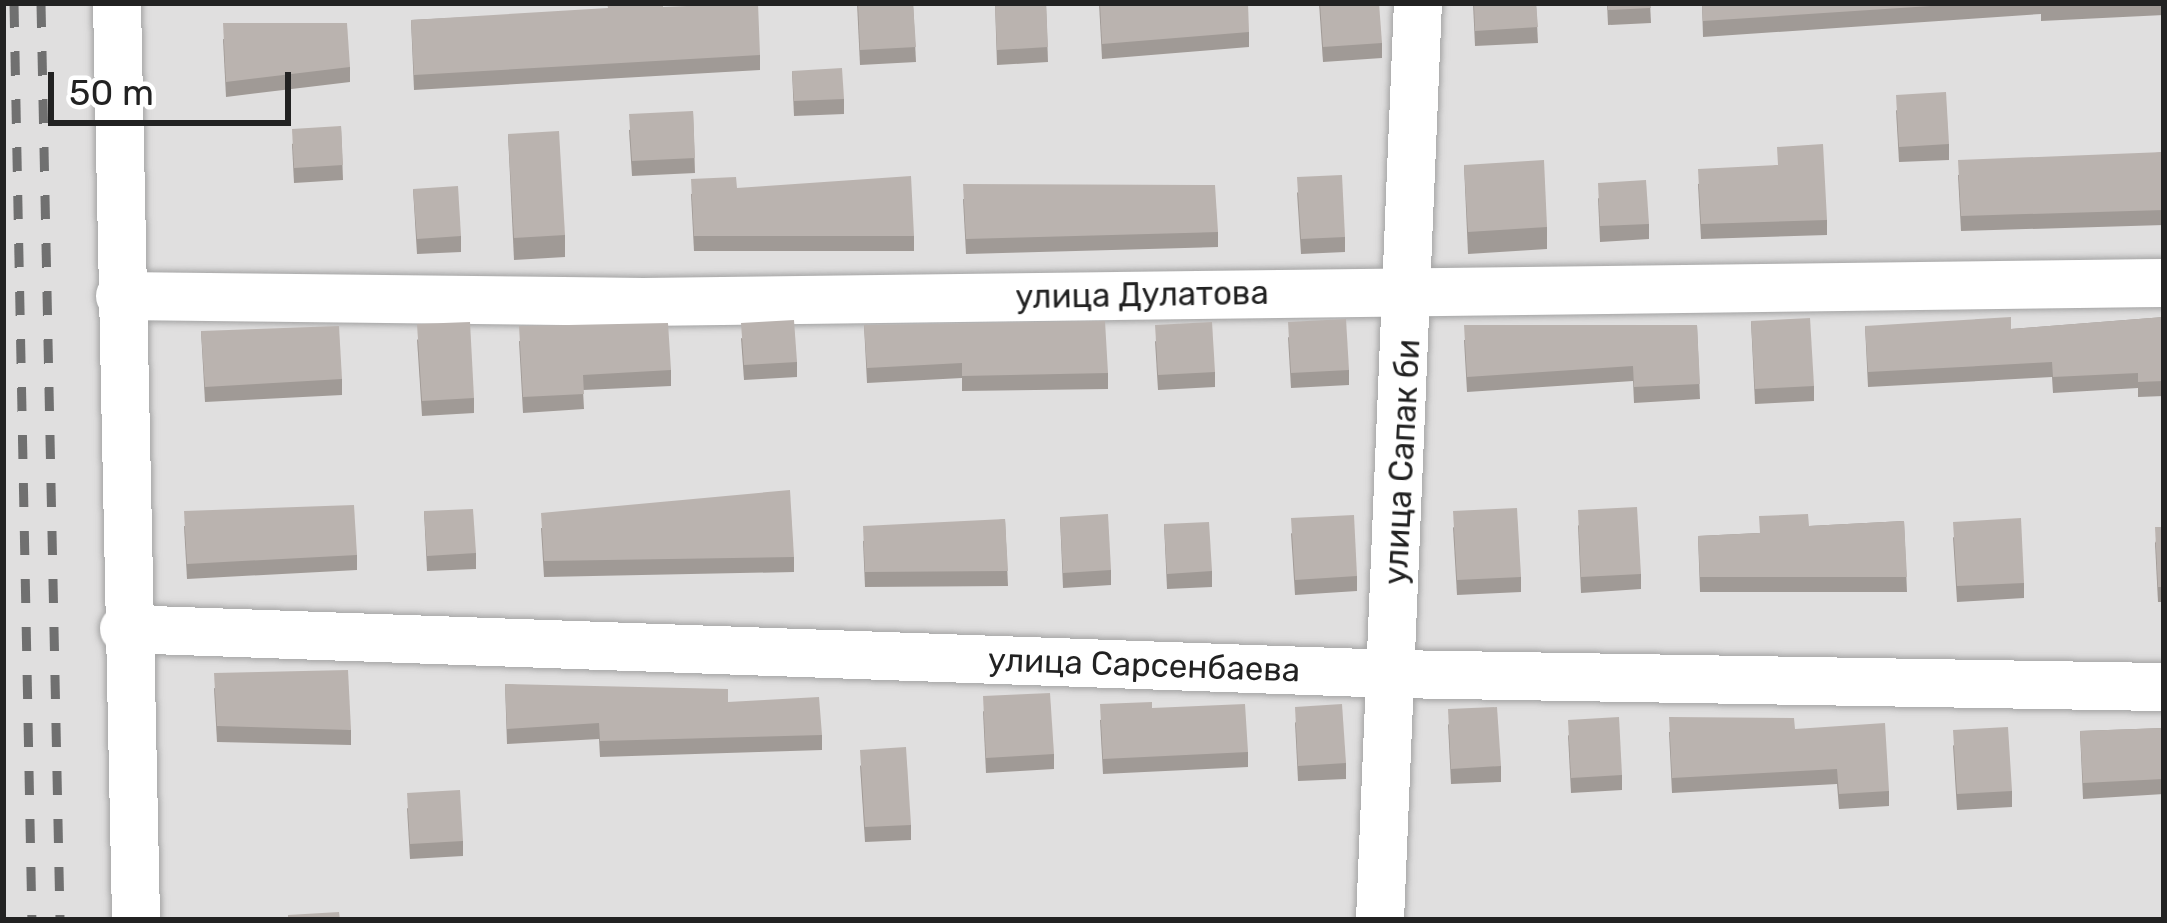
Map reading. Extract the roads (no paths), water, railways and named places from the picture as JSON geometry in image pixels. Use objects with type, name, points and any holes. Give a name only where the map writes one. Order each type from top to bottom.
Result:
[{"type":"street","points":[[117,3],[124,629],[136,920]]},
{"type":"street","name":"улица Сапак би","points":[[1380,920],[1410,291],[1418,3]]},
{"type":"street","name":"улица Дулатова","points":[[120,296],[643,302],[2164,283]]},
{"type":"street","name":"улица Сарсенбаева","points":[[124,629],[1393,674],[2164,687]]},
{"type":"railway","points":[[14,3],[32,920]]},
{"type":"railway","points":[[41,3],[60,920]]}]
